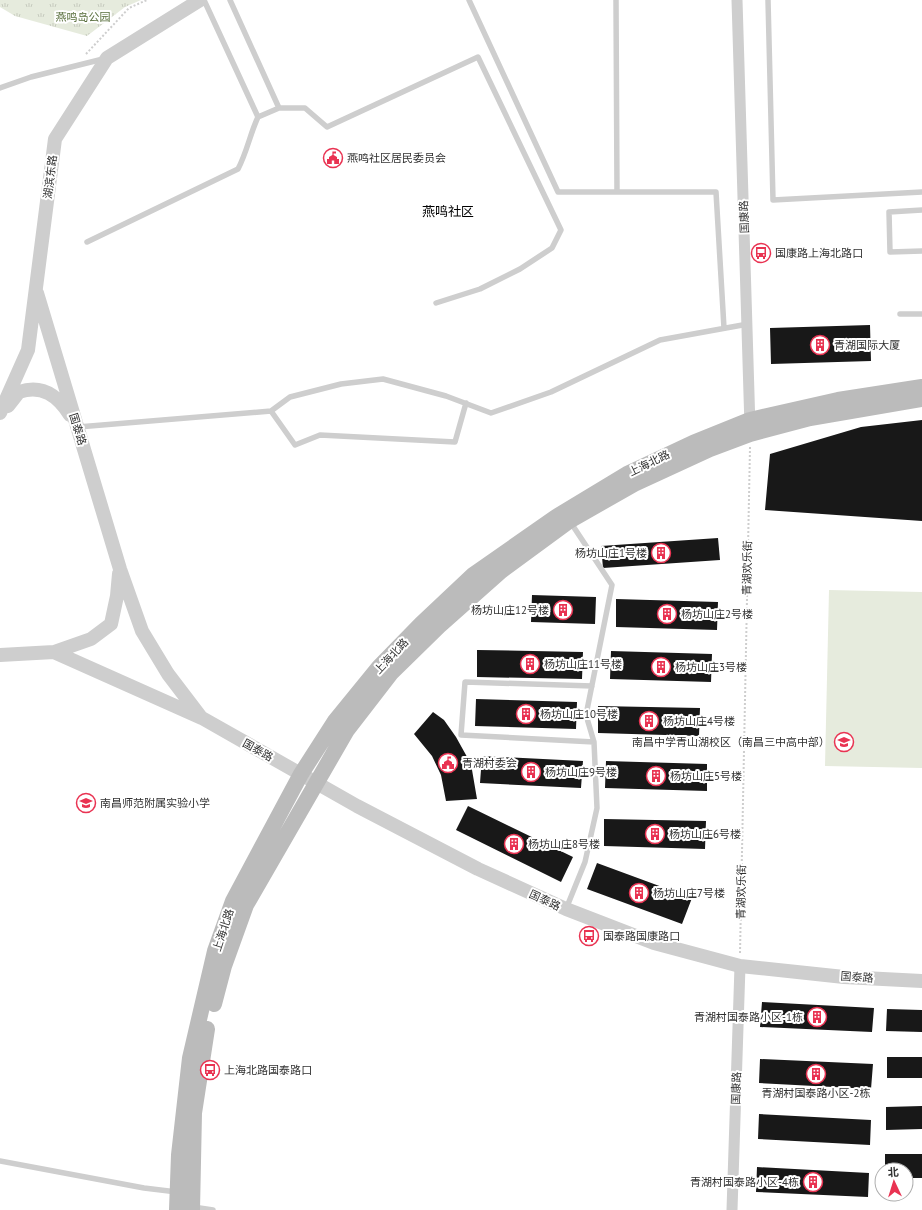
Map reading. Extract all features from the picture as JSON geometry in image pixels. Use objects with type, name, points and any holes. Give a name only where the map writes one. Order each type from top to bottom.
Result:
[{"type":"main road","name":"上海北路","points":[[183,1205],[183,1114],[190,1058],[215,951],[233,901],[301,774],[335,721],[380,667],[421,624],[474,576],[556,517],[627,474],[693,443],[838,400],[922,387]]},
{"type":"main road","name":"上海北路","points":[[183,1205],[194,1113],[206,1032],[224,966],[246,905],[347,730],[392,673],[439,626],[501,571],[569,521],[634,484],[710,449],[750,427],[922,400]]},
{"type":"street","name":"湖滨东路","points":[[0,413],[28,350],[55,139],[107,58],[200,0]]},
{"type":"street","name":"国康路","points":[[737,0],[750,427]]},
{"type":"street","name":"国泰路","points":[[36,289],[120,569],[142,631],[168,674],[202,718]]},
{"type":"street","points":[[0,418],[12,398],[19,392],[35,390],[53,396],[61,402],[77,427]]},
{"type":"street","name":"国泰路","points":[[0,655],[54,652],[92,639],[111,624],[117,596],[120,569]]},
{"type":"street","name":"国泰路","points":[[54,652],[202,718],[316,783],[478,869],[566,909],[654,943],[740,966],[844,977],[922,981]]},
{"type":"street","name":"国康路","points":[[732,1210],[740,966]]},
{"type":"lane","points":[[204,0],[258,117]]},
{"type":"lane","points":[[230,0],[279,108]]},
{"type":"lane","points":[[469,0],[558,192],[716,192],[724,328]]},
{"type":"lane","points":[[616,0],[617,192]]},
{"type":"lane","points":[[768,0],[773,200],[922,192]]},
{"type":"lane","points":[[87,242],[238,168],[246,154],[251,131],[258,117],[279,108],[305,108],[327,127],[478,57],[561,230],[552,248],[520,269],[480,289],[436,303]]},
{"type":"lane","points":[[0,88],[31,77],[107,58]]},
{"type":"lane","points":[[922,210],[888,212],[890,252],[922,251]]},
{"type":"lane","points":[[900,314],[922,314]]},
{"type":"lane","points":[[77,427],[271,411],[290,397],[341,384],[383,380],[446,396],[491,413],[551,392],[660,340],[748,324]]},
{"type":"lane","points":[[271,411],[295,445],[320,435],[455,442],[466,403]]},
{"type":"lane","points":[[566,909],[585,862],[597,808],[594,742],[586,715],[612,586],[569,521]]},
{"type":"lane","points":[[592,686],[465,682],[461,735],[594,742]]},
{"type":"lane","points":[[0,1161],[144,1188],[183,1205],[213,1210]]},
{"type":"path","points":[[79,65],[87,53],[129,8],[147,0]]},
{"type":"path","name":"青湖欢乐街","points":[[740,966],[750,427]]},
{"type":"green space","name":"燕鸣岛公园","points":[[0,0],[141,0],[125,7],[87,36],[15,16],[0,7]]},
{"type":"green space","points":[[829,590],[922,592],[922,768],[825,766]]},
{"type":"building","name":"青湖国际大厦","points":[[870,325],[871,361],[771,364],[770,328]]},
{"type":"building","points":[[922,420],[922,521],[765,510],[770,454],[861,427]]},
{"type":"building","name":"杨坊山庄1号楼","points":[[718,538],[720,560],[603,568],[601,546]]},
{"type":"building","name":"杨坊山庄12号楼","points":[[532,595],[596,597],[595,624],[531,622]]},
{"type":"building","name":"杨坊山庄2号楼","points":[[616,599],[718,602],[717,630],[616,627]]},
{"type":"building","name":"杨坊山庄11号楼","points":[[477,650],[583,652],[582,679],[477,677]]},
{"type":"building","name":"杨坊山庄3号楼","points":[[611,651],[712,654],[711,682],[610,679]]},
{"type":"building","name":"杨坊山庄10号楼","points":[[476,699],[577,702],[576,729],[475,726]]},
{"type":"building","name":"杨坊山庄4号楼","points":[[598,706],[700,708],[699,736],[598,733]]},
{"type":"building","points":[[433,712],[444,720],[456,737],[471,764],[477,799],[446,801],[441,775],[432,756],[414,734]]},
{"type":"building","name":"杨坊山庄9号楼","points":[[482,756],[583,761],[581,788],[480,783]]},
{"type":"building","name":"杨坊山庄5号楼","points":[[606,761],[707,764],[707,791],[605,788]]},
{"type":"building","name":"杨坊山庄8号楼","points":[[468,806],[573,857],[561,882],[456,830]]},
{"type":"building","name":"杨坊山庄6号楼","points":[[604,819],[706,821],[705,849],[604,846]]},
{"type":"building","name":"杨坊山庄7号楼","points":[[597,863],[692,898],[682,924],[587,889]]},
{"type":"building","name":"青湖村国泰路小区-1栋","points":[[762,1002],[874,1008],[872,1032],[760,1027]]},
{"type":"building","points":[[887,1009],[922,1010],[922,1032],[886,1031]]},
{"type":"building","points":[[887,1057],[922,1057],[922,1078],[887,1078]]},
{"type":"building","name":"青湖村国泰路小区-2栋","points":[[760,1059],[873,1064],[871,1089],[759,1083]]},
{"type":"building","points":[[922,1106],[922,1129],[886,1130],[886,1107]]},
{"type":"building","points":[[759,1114],[871,1120],[870,1145],[758,1139]]},
{"type":"building","points":[[885,1154],[922,1154],[922,1178],[914,1178],[914,1162],[885,1162]]},
{"type":"building","name":"青湖村国泰路小区-4栋","points":[[757,1167],[869,1173],[868,1197],[756,1192]]},
{"type":"place","name":"燕鸣社区居民委员会","points":[[333,158]]},
{"type":"place","name":"国康路上海北路口","points":[[761,253]]},
{"type":"place","name":"青湖国际大厦","points":[[820,345]]},
{"type":"place","name":"杨坊山庄1号楼","points":[[661,553]]},
{"type":"place","name":"杨坊山庄12号楼","points":[[563,610]]},
{"type":"place","name":"杨坊山庄2号楼","points":[[667,614]]},
{"type":"place","name":"杨坊山庄11号楼","points":[[530,664]]},
{"type":"place","name":"杨坊山庄3号楼","points":[[661,667]]},
{"type":"place","name":"杨坊山庄10号楼","points":[[526,714]]},
{"type":"place","name":"杨坊山庄4号楼","points":[[649,721]]},
{"type":"place","name":"南昌中学青山湖校区（南昌三中高中部）","points":[[844,742]]},
{"type":"place","name":"青湖村委会","points":[[448,763]]},
{"type":"place","name":"杨坊山庄9号楼","points":[[531,772]]},
{"type":"place","name":"杨坊山庄5号楼","points":[[656,776]]},
{"type":"place","name":"南昌师范附属实验小学","points":[[86,803]]},
{"type":"place","name":"杨坊山庄6号楼","points":[[655,834]]},
{"type":"place","name":"杨坊山庄8号楼","points":[[514,844]]},
{"type":"place","name":"杨坊山庄7号楼","points":[[639,893]]},
{"type":"place","name":"国泰路国康路口","points":[[589,936]]},
{"type":"place","name":"青湖村国泰路小区-1栋","points":[[817,1017]]},
{"type":"place","name":"上海北路国泰路口","points":[[210,1070]]},
{"type":"place","name":"青湖村国泰路小区-2栋","points":[[816,1074]]},
{"type":"place","name":"青湖村国泰路小区-4栋","points":[[813,1182]]},
{"type":"district","name":"燕鸣社区","points":[[448,211]]}]
